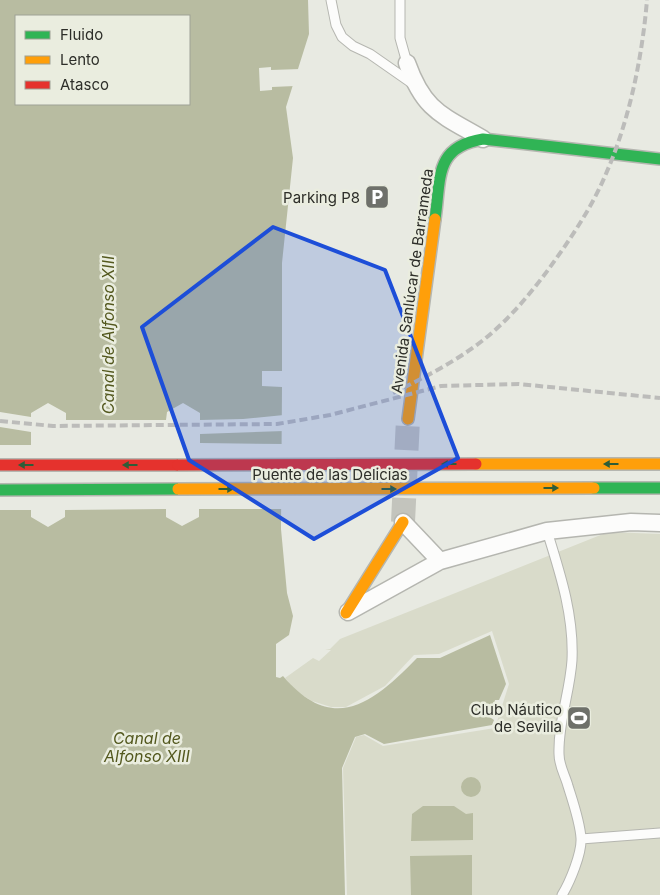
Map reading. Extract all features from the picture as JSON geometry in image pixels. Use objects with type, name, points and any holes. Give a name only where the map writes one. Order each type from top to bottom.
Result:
[{"type":"main road","name":"Avenida Sanlúcar de Barrameda","points":[[408,419],[443,162],[451,149],[462,142],[483,139]]},
{"type":"main road","points":[[483,139],[660,159]]},
{"type":"main road","name":"Puente de las Delicias","points":[[0,465],[660,464]]},
{"type":"main road","name":"Puente de las Delicias","points":[[0,490],[660,488]]},
{"type":"main road","points":[[346,613],[404,522]]},
{"type":"street","points":[[408,63],[415,85],[433,110],[483,139]]},
{"type":"street","points":[[404,522],[440,560]]},
{"type":"street","points":[[346,613],[440,560],[548,531],[631,522],[660,523]]},
{"type":"lane","points":[[331,0],[336,25],[342,37],[415,85]]},
{"type":"lane","points":[[400,0],[400,38],[408,63]]},
{"type":"lane","points":[[548,531],[565,588],[572,631],[569,688],[561,723],[559,755],[581,839],[574,869],[562,895]]},
{"type":"lane","points":[[581,839],[660,833]]},
{"type":"highlighted area","points":[[273,227],[385,270],[458,458],[314,539],[189,460],[142,327]]},
{"type":"shaded area","name":"Club Náutico de Sevilla","points":[[608,532],[660,534],[660,895],[347,895],[343,768],[356,737],[364,735],[383,746],[495,728],[509,684],[492,631],[439,654],[414,655],[385,686],[346,707],[331,707],[312,701],[297,692],[285,678],[313,658],[319,661],[331,650],[325,650],[330,649],[340,639]]},
{"type":"water","name":"Canal de Alfonso XIII","points":[[0,0],[308,0],[309,34],[286,107],[293,158],[282,263],[282,371],[262,371],[262,386],[282,387],[281,529],[287,593],[293,616],[289,635],[276,644],[276,677],[280,678],[283,676],[302,694],[319,705],[336,708],[353,706],[369,699],[385,688],[417,658],[440,658],[490,635],[506,684],[499,700],[495,700],[494,707],[488,711],[488,716],[494,720],[492,725],[384,744],[365,734],[355,737],[342,768],[345,895],[0,895]]},
{"type":"water","points":[[467,777],[475,777],[481,783],[481,791],[475,797],[467,797],[461,791],[461,783]]},
{"type":"water","points":[[423,806],[454,806],[466,814],[473,813],[473,840],[411,841],[412,814]]},
{"type":"water","points":[[472,855],[472,895],[411,895],[410,856]]},
{"type":"pier","points":[[271,67],[271,70],[301,69],[295,86],[272,87],[272,90],[260,91],[259,68]]},
{"type":"pier","points":[[48,403],[66,413],[66,420],[166,420],[167,412],[183,403],[200,413],[200,420],[243,419],[284,415],[284,431],[200,434],[200,443],[284,444],[283,509],[199,509],[199,517],[182,526],[166,517],[166,509],[65,510],[65,517],[48,527],[31,517],[31,510],[0,510],[0,445],[31,445],[31,432],[0,427],[0,412],[31,417],[31,413]]},
{"type":"tunnel","points":[[403,522],[408,419]]},
{"type":"railway","points":[[393,393],[453,361],[495,330],[512,314],[534,288],[572,236],[599,188],[628,112],[642,45],[647,0]]},
{"type":"railway","points":[[0,421],[53,426],[277,424],[330,415],[441,386],[519,384],[660,398]]},
{"type":"traffic: fast","points":[[435,219],[443,167],[448,157],[456,149],[467,143],[483,139],[660,159]]},
{"type":"traffic: fast","points":[[594,488],[660,488]]},
{"type":"traffic: fast","points":[[0,490],[178,489]]},
{"type":"traffic: slow","points":[[408,419],[435,219]]},
{"type":"traffic: slow","points":[[476,464],[660,464]]},
{"type":"traffic: slow","points":[[178,489],[594,488]]},
{"type":"traffic: slow","points":[[346,613],[403,522]]},
{"type":"traffic: jam","points":[[178,465],[476,464]]},
{"type":"traffic: jam","points":[[0,465],[178,465]]},
{"type":"place","name":"Parking P8","points":[[377,197]]},
{"type":"place","name":"Club Náutico de Sevilla","points":[[579,718]]}]
